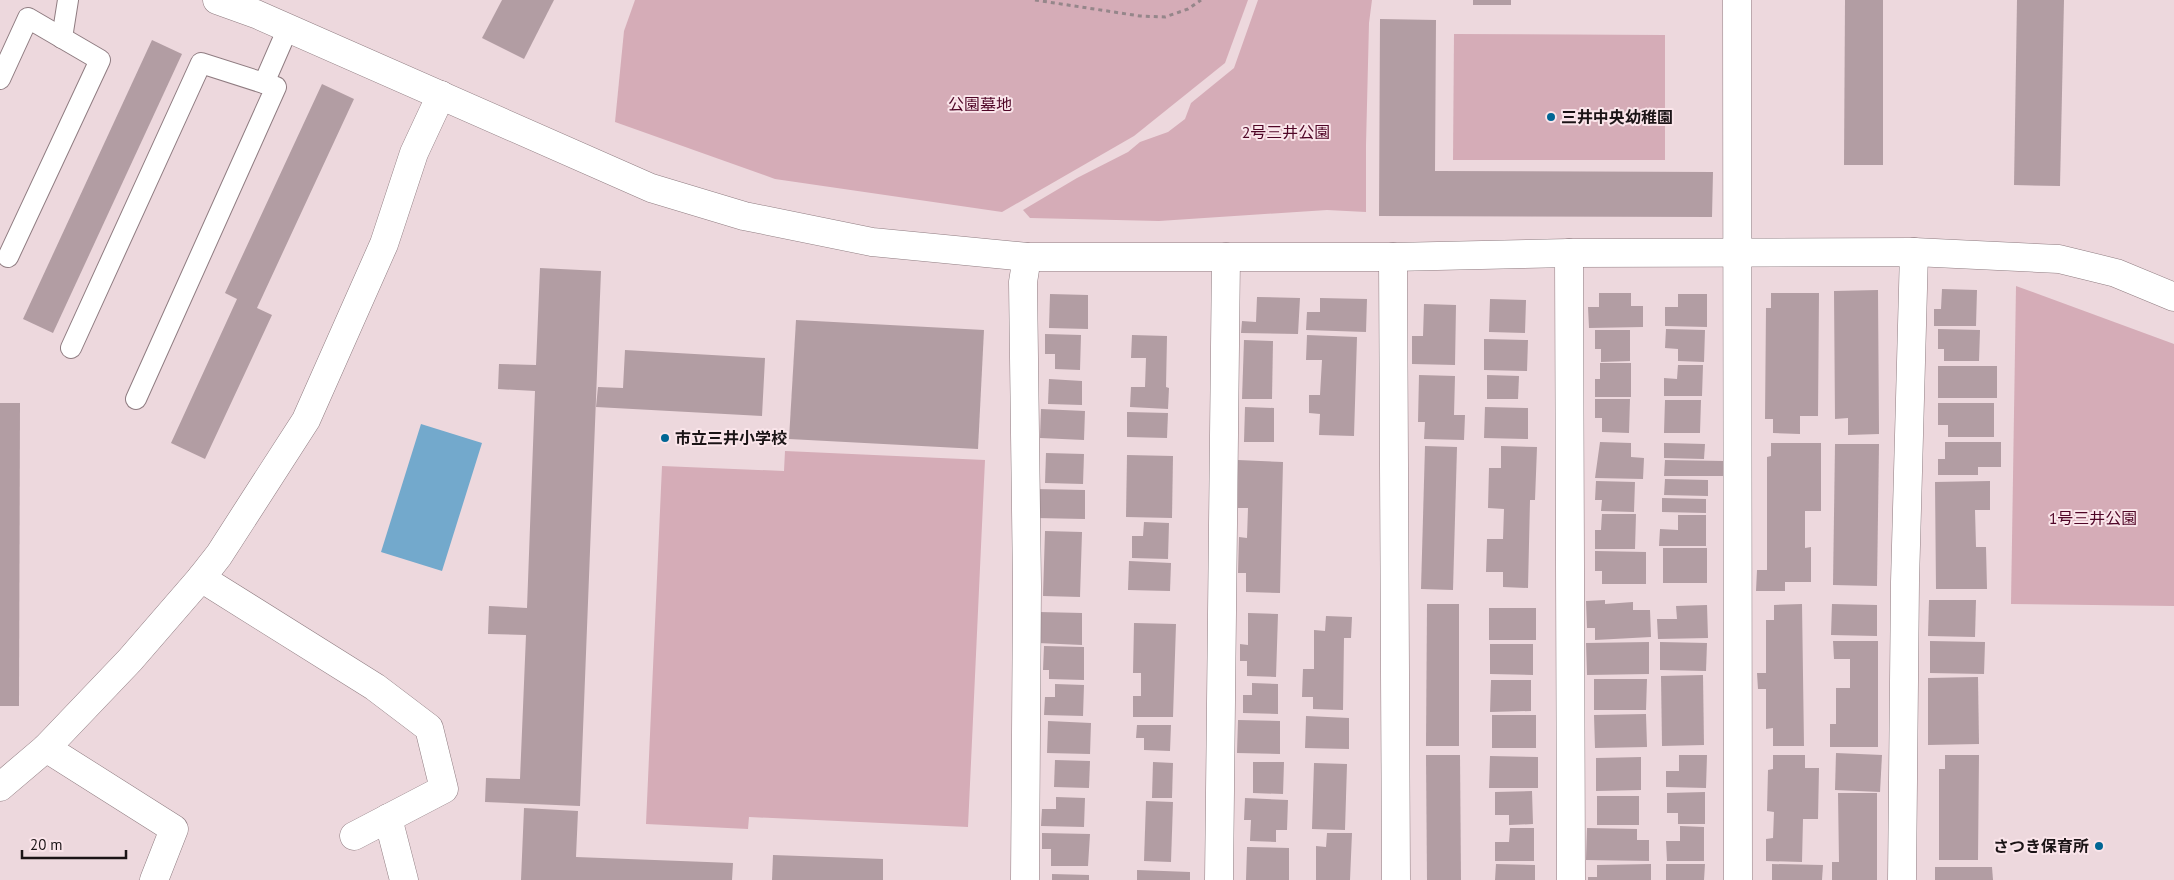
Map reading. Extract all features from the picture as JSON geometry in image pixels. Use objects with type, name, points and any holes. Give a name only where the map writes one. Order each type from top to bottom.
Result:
[{"type":"street","points":[[217,0],[288,28],[651,188],[744,216],[872,242],[1027,257],[1394,257],[1569,253],[1914,252],[2059,259],[2116,273],[2174,297]]},
{"type":"street","points":[[1737,0],[1739,252],[1738,880]]},
{"type":"street","points":[[0,787],[46,748],[130,660],[201,578],[219,555],[306,420],[384,244],[414,153],[441,95]]},
{"type":"street","points":[[1902,880],[1905,582],[1914,252]]},
{"type":"street","points":[[1569,253],[1571,880]]},
{"type":"street","points":[[1025,880],[1027,586],[1023,282],[1027,257]]},
{"type":"street","points":[[1219,880],[1226,257]]},
{"type":"street","points":[[1394,257],[1396,880]]},
{"type":"street","points":[[201,578],[375,688],[429,728],[444,789],[354,836]]},
{"type":"street","points":[[46,748],[174,829],[154,880]]},
{"type":"street","points":[[388,818],[404,880]]},
{"type":"lane","points":[[62,38],[68,0]]},
{"type":"lane","points":[[0,79],[28,18],[100,60],[8,257]]},
{"type":"lane","points":[[264,83],[288,28]]},
{"type":"lane","points":[[71,348],[201,63],[276,87],[136,399]]},
{"type":"path","points":[[1035,0],[1140,16],[1165,17],[1188,9],[1201,0]]},
{"type":"green space","name":"公園墓地","points":[[635,0],[1248,0],[1225,63],[1134,136],[1002,212],[775,179],[615,122],[624,31]]},
{"type":"green space","name":"2号三井公園","points":[[1258,0],[1372,0],[1369,23],[1366,212],[1327,210],[1159,221],[1030,218],[1023,210],[1077,178],[1128,152],[1140,142],[1168,132],[1185,119],[1191,103],[1234,68]]},
{"type":"green space","points":[[1454,34],[1665,35],[1665,160],[1453,160]]},
{"type":"green space","name":"1号三井公園","points":[[2016,286],[2174,344],[2174,606],[2011,604]]},
{"type":"green space","points":[[785,451],[985,460],[968,827],[749,817],[748,829],[646,824],[662,466],[784,471]]},
{"type":"water","points":[[421,424],[482,443],[442,571],[381,552]]},
{"type":"building","points":[[502,0],[554,0],[524,59],[482,38]]},
{"type":"building","points":[[1473,0],[1511,0],[1511,5],[1473,5]]},
{"type":"building","points":[[1845,0],[1883,0],[1883,165],[1844,165]]},
{"type":"building","points":[[2017,0],[2064,0],[2060,186],[2014,185]]},
{"type":"building","points":[[1380,19],[1436,20],[1435,171],[1713,172],[1712,217],[1379,216]]},
{"type":"building","points":[[152,40],[182,54],[53,333],[23,319]]},
{"type":"building","points":[[322,84],[354,99],[257,308],[272,315],[205,459],[171,443],[237,299],[225,293]]},
{"type":"building","points":[[540,268],[601,271],[580,806],[485,802],[486,778],[520,779],[526,635],[488,634],[489,606],[527,608],[535,391],[498,389],[499,364],[536,365]]},
{"type":"building","points":[[1942,289],[1977,290],[1976,326],[1934,326],[1934,309],[1941,309]]},
{"type":"building","points":[[1878,290],[1879,434],[1848,435],[1848,418],[1835,419],[1834,291]]},
{"type":"building","points":[[1599,293],[1631,293],[1631,306],[1643,306],[1643,327],[1589,328],[1588,307],[1599,307]]},
{"type":"building","points":[[1771,293],[1819,293],[1818,416],[1800,416],[1800,434],[1773,433],[1773,419],[1765,419],[1766,308],[1771,308]]},
{"type":"building","points":[[1050,294],[1088,295],[1088,329],[1049,328]]},
{"type":"building","points":[[1678,294],[1707,294],[1707,327],[1665,326],[1665,307],[1678,307]]},
{"type":"building","points":[[1257,297],[1300,298],[1298,334],[1241,333],[1242,321],[1256,322]]},
{"type":"building","points":[[1320,298],[1367,299],[1366,332],[1306,330],[1307,312],[1320,312]]},
{"type":"building","points":[[1490,299],[1526,300],[1525,333],[1489,332]]},
{"type":"building","points":[[1424,304],[1456,305],[1455,365],[1412,364],[1412,336],[1423,336]]},
{"type":"building","points":[[796,320],[984,330],[978,449],[789,439]]},
{"type":"building","points":[[1666,329],[1705,330],[1704,362],[1678,361],[1678,349],[1665,348]]},
{"type":"building","points":[[1938,329],[1980,330],[1979,361],[1944,361],[1944,349],[1938,349]]},
{"type":"building","points":[[1595,330],[1630,330],[1630,361],[1601,362],[1601,349],[1595,349]]},
{"type":"building","points":[[1045,334],[1081,335],[1080,370],[1055,369],[1055,354],[1045,354]]},
{"type":"building","points":[[1132,335],[1167,336],[1166,387],[1169,388],[1168,409],[1130,407],[1131,387],[1145,387],[1146,358],[1131,358]]},
{"type":"building","points":[[1307,335],[1357,337],[1354,436],[1319,435],[1320,414],[1309,413],[1309,395],[1320,395],[1322,360],[1306,360]]},
{"type":"building","points":[[1484,339],[1528,340],[1527,371],[1484,370]]},
{"type":"building","points":[[1244,340],[1273,341],[1272,399],[1242,399]]},
{"type":"building","points":[[625,350],[765,358],[762,416],[596,407],[598,387],[623,388]]},
{"type":"building","points":[[1600,363],[1631,363],[1631,397],[1595,397],[1595,379],[1600,379]]},
{"type":"building","points":[[1678,365],[1703,365],[1702,396],[1664,396],[1664,378],[1677,379]]},
{"type":"building","points":[[1938,366],[1997,366],[1997,398],[1938,398]]},
{"type":"building","points":[[1419,375],[1455,376],[1454,415],[1465,415],[1464,440],[1424,439],[1425,422],[1418,422]]},
{"type":"building","points":[[1487,375],[1519,376],[1518,399],[1487,399]]},
{"type":"building","points":[[1049,379],[1082,381],[1082,405],[1048,404]]},
{"type":"building","points":[[1595,399],[1630,399],[1629,433],[1602,432],[1602,418],[1595,418]]},
{"type":"building","points":[[1665,400],[1701,400],[1700,433],[1664,433]]},
{"type":"building","points":[[0,403],[20,403],[19,706],[0,706]]},
{"type":"building","points":[[1938,403],[1994,403],[1994,437],[1948,437],[1948,425],[1938,425]]},
{"type":"building","points":[[1245,407],[1274,408],[1274,442],[1244,442]]},
{"type":"building","points":[[1485,407],[1528,408],[1528,439],[1484,438]]},
{"type":"building","points":[[1041,409],[1085,411],[1084,440],[1040,438]]},
{"type":"building","points":[[1127,412],[1168,413],[1167,438],[1127,437]]},
{"type":"building","points":[[1600,442],[1631,443],[1631,457],[1644,458],[1643,479],[1595,478]]},
{"type":"building","points":[[1945,442],[2001,442],[2001,467],[1978,467],[1978,475],[1938,475],[1938,459],[1945,459]]},
{"type":"building","points":[[1664,443],[1705,444],[1704,459],[1664,458]]},
{"type":"building","points":[[1771,443],[1821,443],[1821,511],[1805,511],[1805,548],[1811,547],[1811,582],[1785,582],[1785,591],[1756,591],[1757,570],[1767,570],[1767,457],[1771,456]]},
{"type":"building","points":[[1835,444],[1879,444],[1877,586],[1833,585]]},
{"type":"building","points":[[1425,446],[1457,447],[1453,590],[1421,589]]},
{"type":"building","points":[[1501,446],[1537,447],[1535,500],[1530,500],[1528,588],[1503,587],[1503,572],[1486,572],[1487,539],[1503,539],[1504,509],[1488,508],[1489,468],[1501,468]]},
{"type":"building","points":[[1046,453],[1084,454],[1083,484],[1045,483]]},
{"type":"building","points":[[1127,455],[1173,456],[1172,518],[1126,517]]},
{"type":"building","points":[[1238,460],[1283,462],[1280,593],[1246,592],[1246,573],[1238,573],[1239,537],[1247,538],[1248,508],[1238,508]]},
{"type":"building","points":[[1665,460],[1725,461],[1725,476],[1664,476]]},
{"type":"building","points":[[1665,479],[1708,480],[1708,496],[1664,495]]},
{"type":"building","points":[[1596,481],[1635,482],[1634,512],[1601,511],[1602,500],[1595,500]]},
{"type":"building","points":[[1990,481],[1990,510],[1975,510],[1976,547],[1986,547],[1987,589],[1936,589],[1935,482]]},
{"type":"building","points":[[1035,489],[1085,490],[1085,519],[1035,518]]},
{"type":"building","points":[[1662,498],[1706,499],[1706,513],[1662,512]]},
{"type":"building","points":[[1602,514],[1636,514],[1635,549],[1595,549],[1595,530],[1601,530]]},
{"type":"building","points":[[1678,515],[1706,515],[1706,546],[1659,546],[1660,529],[1678,530]]},
{"type":"building","points":[[1144,522],[1169,523],[1168,559],[1132,558],[1132,536],[1143,536]]},
{"type":"building","points":[[1045,531],[1082,532],[1080,597],[1043,596]]},
{"type":"building","points":[[1663,548],[1707,548],[1707,583],[1663,583]]},
{"type":"building","points":[[1595,551],[1646,552],[1646,584],[1602,584],[1602,571],[1595,571]]},
{"type":"building","points":[[1129,561],[1171,563],[1170,591],[1128,590]]},
{"type":"building","points":[[1605,600],[1605,604],[1633,602],[1633,610],[1650,610],[1651,637],[1595,640],[1595,628],[1587,628],[1586,601]]},
{"type":"building","points":[[1929,600],[1976,600],[1975,637],[1928,636]]},
{"type":"building","points":[[1427,604],[1459,604],[1459,746],[1426,746]]},
{"type":"building","points":[[1802,604],[1804,746],[1773,746],[1773,728],[1766,729],[1766,689],[1758,689],[1757,673],[1766,673],[1766,620],[1774,620],[1774,605]]},
{"type":"building","points":[[1832,604],[1877,605],[1877,636],[1831,635]]},
{"type":"building","points":[[1707,605],[1708,638],[1658,639],[1657,619],[1677,619],[1676,606]]},
{"type":"building","points":[[1489,608],[1536,608],[1536,640],[1489,640]]},
{"type":"building","points":[[1039,612],[1082,613],[1082,645],[1038,643]]},
{"type":"building","points":[[1248,613],[1278,614],[1276,677],[1247,676],[1247,661],[1240,661],[1240,644],[1248,645]]},
{"type":"building","points":[[1326,616],[1352,617],[1351,638],[1344,638],[1343,710],[1313,709],[1313,697],[1302,697],[1303,669],[1314,669],[1314,630],[1325,631]]},
{"type":"building","points":[[1134,623],[1176,624],[1173,717],[1133,717],[1133,696],[1141,696],[1141,673],[1133,673]]},
{"type":"building","points":[[1833,641],[1878,641],[1878,747],[1830,747],[1830,724],[1836,724],[1836,688],[1850,688],[1850,659],[1834,659]]},
{"type":"building","points":[[1930,641],[1985,642],[1984,674],[1930,673]]},
{"type":"building","points":[[1649,642],[1649,674],[1587,675],[1586,643]]},
{"type":"building","points":[[1660,642],[1707,643],[1706,671],[1660,670]]},
{"type":"building","points":[[1490,644],[1533,644],[1533,675],[1490,674]]},
{"type":"building","points":[[1044,646],[1084,647],[1084,680],[1049,679],[1049,670],[1043,670]]},
{"type":"building","points":[[1703,675],[1704,745],[1662,746],[1661,676]]},
{"type":"building","points":[[1978,677],[1979,744],[1928,745],[1928,678]]},
{"type":"building","points":[[1594,679],[1647,679],[1646,710],[1594,710]]},
{"type":"building","points":[[1491,680],[1531,680],[1531,711],[1490,712]]},
{"type":"building","points":[[1252,683],[1278,684],[1278,714],[1243,713],[1243,695],[1252,695]]},
{"type":"building","points":[[1055,684],[1084,685],[1083,716],[1044,715],[1045,697],[1055,697]]},
{"type":"building","points":[[1646,714],[1647,747],[1595,748],[1594,715]]},
{"type":"building","points":[[1492,715],[1536,715],[1536,748],[1492,748]]},
{"type":"building","points":[[1306,716],[1349,718],[1349,749],[1305,748]]},
{"type":"building","points":[[1238,720],[1280,721],[1280,754],[1237,753]]},
{"type":"building","points":[[1048,721],[1091,723],[1090,754],[1047,753]]},
{"type":"building","points":[[1137,725],[1171,725],[1170,751],[1144,750],[1144,738],[1136,738]]},
{"type":"building","points":[[1836,753],[1882,755],[1880,792],[1835,790]]},
{"type":"building","points":[[1426,755],[1460,755],[1461,880],[1427,880]]},
{"type":"building","points":[[1679,755],[1707,755],[1706,788],[1666,787],[1666,771],[1679,771]]},
{"type":"building","points":[[1773,755],[1805,755],[1805,768],[1819,768],[1818,819],[1803,819],[1802,862],[1766,861],[1766,839],[1773,838],[1774,812],[1767,811],[1768,770],[1773,769]]},
{"type":"building","points":[[1945,755],[1979,755],[1978,860],[1939,860],[1939,769],[1945,769]]},
{"type":"building","points":[[1490,756],[1538,757],[1538,788],[1489,788]]},
{"type":"building","points":[[1641,757],[1641,790],[1596,791],[1596,758]]},
{"type":"building","points":[[1055,760],[1090,761],[1089,788],[1054,787]]},
{"type":"building","points":[[1153,762],[1173,763],[1172,798],[1152,798]]},
{"type":"building","points":[[1253,762],[1284,762],[1283,794],[1253,793]]},
{"type":"building","points":[[1314,763],[1347,764],[1345,830],[1312,829]]},
{"type":"building","points":[[1532,791],[1533,824],[1509,825],[1509,815],[1495,815],[1495,792]]},
{"type":"building","points":[[1705,792],[1705,824],[1678,824],[1678,813],[1667,813],[1667,793]]},
{"type":"building","points":[[1838,793],[1877,793],[1877,880],[1832,880],[1832,862],[1839,862]]},
{"type":"building","points":[[1597,796],[1639,796],[1639,825],[1597,825]]},
{"type":"building","points":[[1056,797],[1085,798],[1084,827],[1041,826],[1042,809],[1056,809]]},
{"type":"building","points":[[1245,798],[1288,800],[1287,830],[1276,830],[1276,842],[1250,841],[1251,820],[1244,820]]},
{"type":"building","points":[[1146,801],[1173,802],[1171,862],[1144,861]]},
{"type":"building","points":[[524,808],[578,811],[576,857],[733,863],[732,880],[521,880]]},
{"type":"building","points":[[1680,826],[1704,827],[1704,861],[1667,861],[1666,841],[1680,841]]},
{"type":"building","points":[[1510,828],[1534,828],[1534,861],[1495,861],[1495,842],[1509,842]]},
{"type":"building","points":[[1587,828],[1637,829],[1637,840],[1649,840],[1649,861],[1586,860]]},
{"type":"building","points":[[1042,833],[1090,834],[1088,866],[1051,866],[1051,849],[1042,849]]},
{"type":"building","points":[[1327,833],[1352,833],[1350,880],[1316,880],[1316,846],[1326,847]]},
{"type":"building","points":[[1247,847],[1289,848],[1289,880],[1246,880]]},
{"type":"building","points":[[773,855],[883,859],[883,880],[772,880]]},
{"type":"building","points":[[1496,864],[1535,865],[1535,880],[1495,880]]},
{"type":"building","points":[[1651,864],[1651,880],[1588,880],[1588,877],[1597,877],[1597,865]]},
{"type":"building","points":[[1666,864],[1705,864],[1704,880],[1666,880]]},
{"type":"building","points":[[1772,864],[1823,865],[1822,880],[1772,880]]},
{"type":"building","points":[[1935,867],[1992,867],[1993,880],[1935,880]]},
{"type":"building","points":[[1137,870],[1190,872],[1190,880],[1137,880]]},
{"type":"building","points":[[1052,874],[1089,875],[1089,880],[1052,880]]},
{"type":"place","name":"三井中央幼稚園","points":[[1551,117]]},
{"type":"place","name":"市立三井小学校","points":[[665,438]]},
{"type":"place","name":"さつき保育所","points":[[2099,846]]}]
